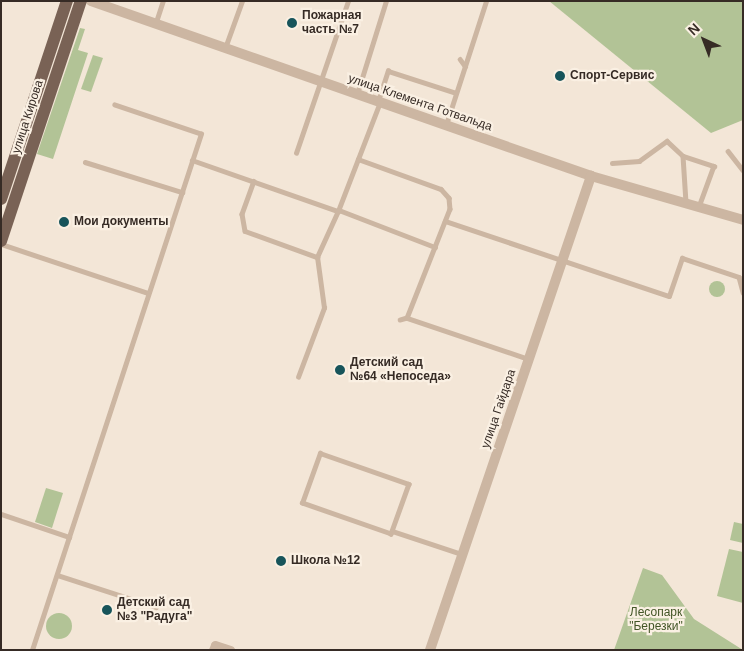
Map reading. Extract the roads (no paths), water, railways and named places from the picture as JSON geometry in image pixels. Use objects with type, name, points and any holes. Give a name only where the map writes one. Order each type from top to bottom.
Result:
[{"type":"main road","name":"улица Кирова","points":[[1,199],[67,1]]},
{"type":"main road","name":"улица Кирова","points":[[1,243],[81,1]]},
{"type":"street","name":"улица Клемента Готвальда","points":[[91,1],[591,176],[697,210],[743,220]]},
{"type":"street","name":"улица Гайдара","points":[[430,650],[591,176]]},
{"type":"street","points":[[213,650],[215,644],[230,650]]},
{"type":"lane","points":[[155,24],[163,1]]},
{"type":"lane","points":[[225,48],[242,1]]},
{"type":"lane","points":[[296,154],[348,1]]},
{"type":"lane","points":[[357,94],[386,1]]},
{"type":"lane","points":[[446,125],[486,1]]},
{"type":"lane","points":[[460,59],[465,66]]},
{"type":"lane","points":[[298,377],[324,308],[317,257],[339,211],[379,102],[388,71],[456,93]]},
{"type":"lane","points":[[32,650],[201,134],[114,105]]},
{"type":"lane","points":[[612,163],[639,161],[667,141],[683,156],[714,166],[697,210]]},
{"type":"lane","points":[[728,151],[743,170]]},
{"type":"lane","points":[[683,156],[686,206]]},
{"type":"lane","points":[[192,160],[339,211],[435,247]]},
{"type":"lane","points":[[358,160],[441,190],[449,198],[445,221],[408,318]]},
{"type":"lane","points":[[85,162],[182,192]]},
{"type":"lane","points":[[254,181],[242,214],[245,231],[317,257]]},
{"type":"lane","points":[[445,221],[669,296],[682,258],[739,277],[743,292]]},
{"type":"lane","points":[[1,243],[148,293]]},
{"type":"lane","points":[[400,320],[408,318],[528,359]]},
{"type":"lane","points":[[392,531],[409,484],[320,452],[302,503],[391,534],[392,531],[462,554]]},
{"type":"lane","points":[[1,514],[69,537]]},
{"type":"lane","points":[[57,575],[156,608]]},
{"type":"place","name":"Пожарная часть №7","points":[[292,23]]},
{"type":"place","name":"Спорт-Сервис","points":[[560,76]]},
{"type":"place","name":"Мои документы","points":[[64,222]]},
{"type":"place","name":"Детский сад №64 «Непоседа»","points":[[340,370]]},
{"type":"place","name":"Школа №12","points":[[281,561]]},
{"type":"place","name":"Детский сад №3 \"Радуга\"","points":[[107,610]]},
{"type":"park label","name":"Лесопарк \"Березки\"","points":[[656,620]]}]
